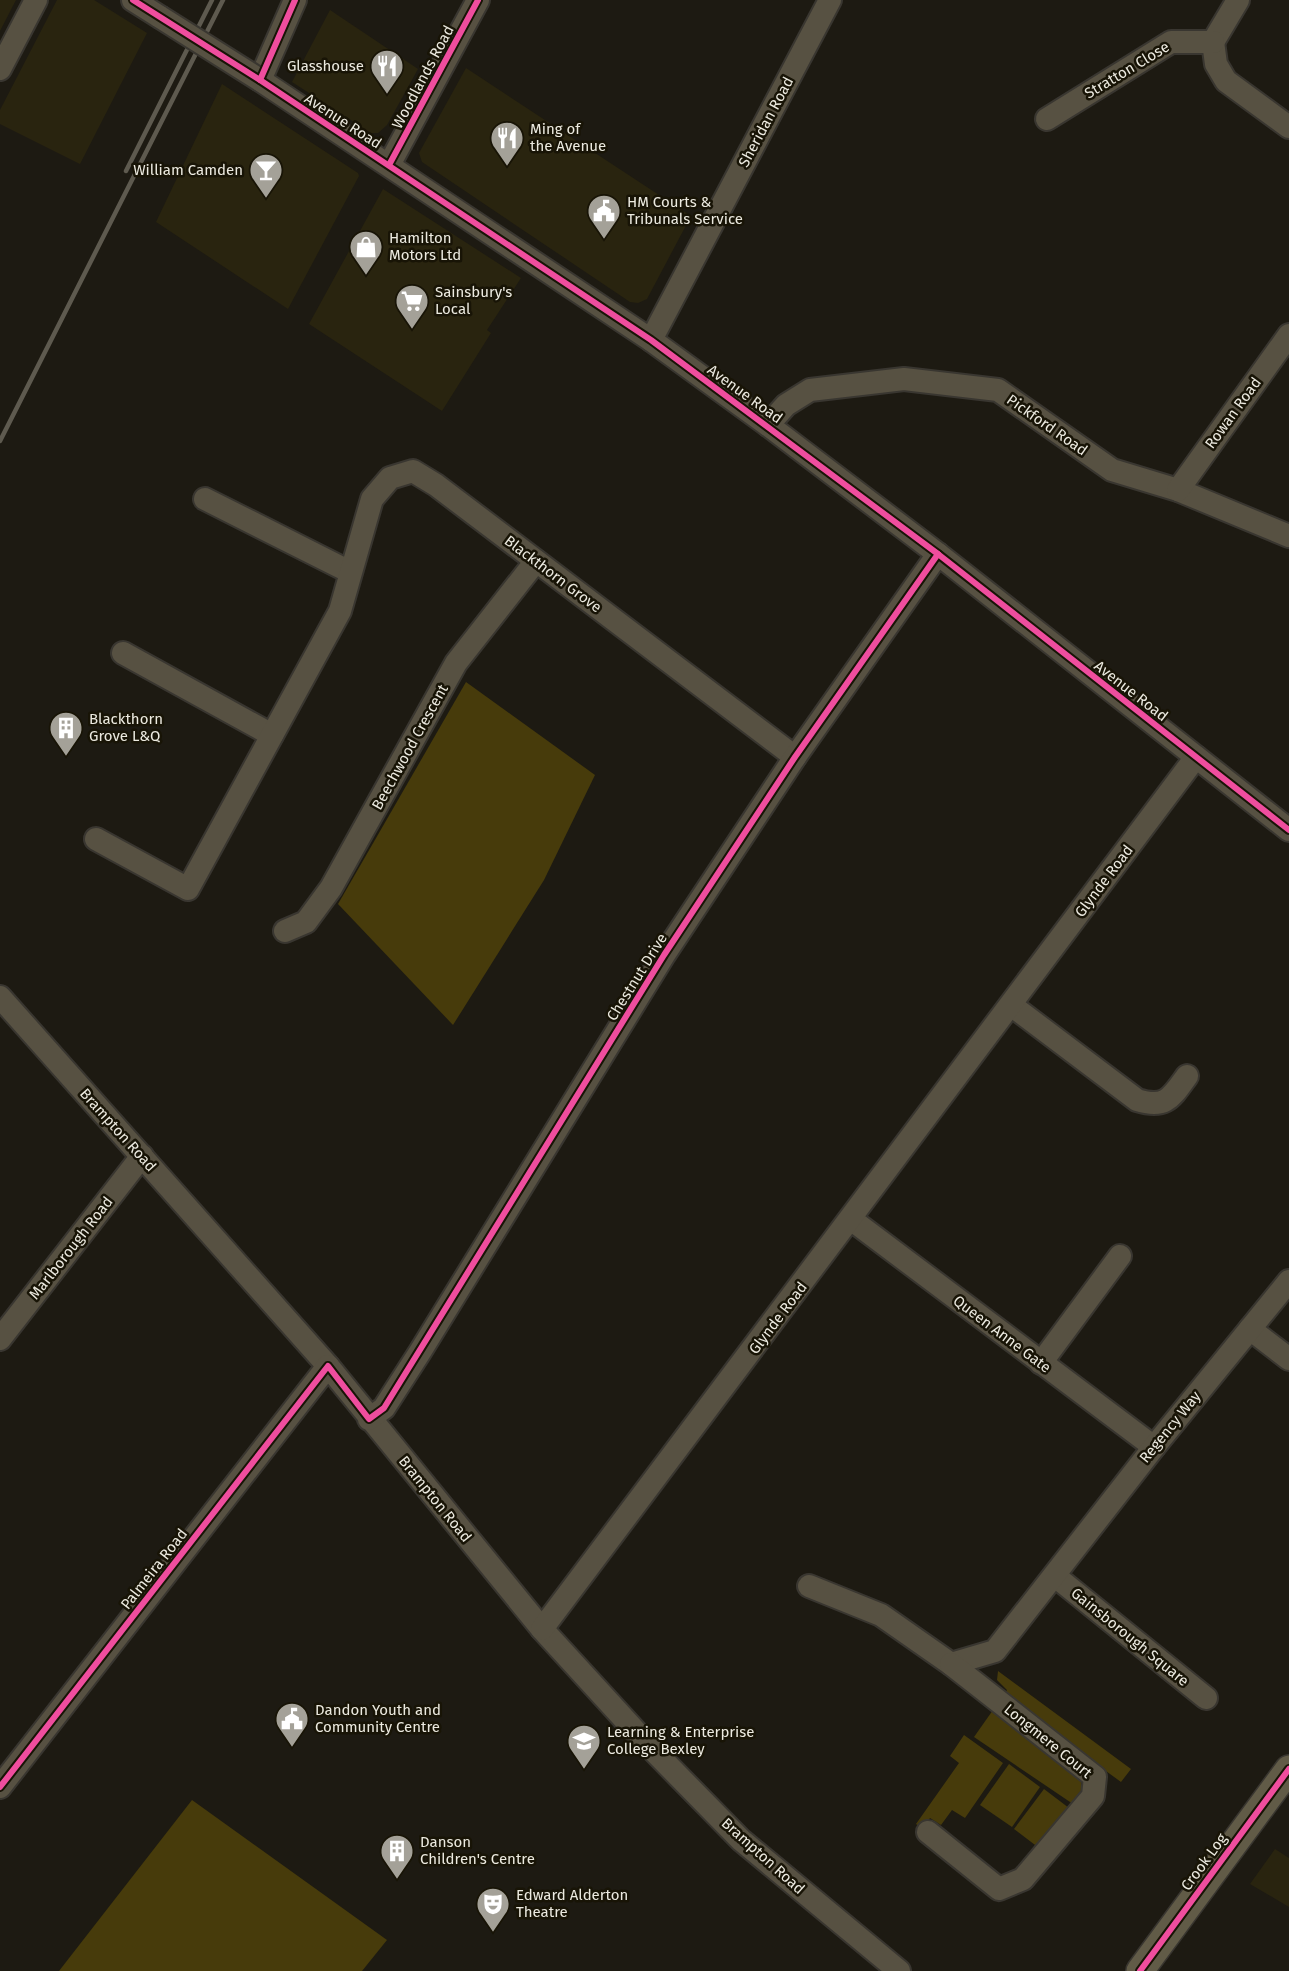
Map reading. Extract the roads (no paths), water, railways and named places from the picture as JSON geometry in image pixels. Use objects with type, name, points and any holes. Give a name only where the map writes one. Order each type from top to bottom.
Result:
[{"type":"main road","name":"Crook Log","points":[[1140,1971],[1289,1769]]},
{"type":"street","points":[[0,69],[36,0]]},
{"type":"street","name":"Avenue Road","points":[[133,0],[260,80],[651,340],[938,554],[1289,830]]},
{"type":"street","points":[[260,80],[295,0]]},
{"type":"street","name":"Woodlands Road","points":[[389,165],[478,0]]},
{"type":"street","name":"Sheridan Road","points":[[651,340],[831,0]]},
{"type":"street","points":[[1238,0],[1213,42],[1216,64],[1226,81],[1289,127]]},
{"type":"street","name":"Stratton Close","points":[[1047,119],[1171,42],[1213,42]]},
{"type":"street","name":"Rowan Road","points":[[1178,490],[1289,335]]},
{"type":"street","name":"Pickford Road","points":[[768,425],[786,405],[810,390],[904,380],[998,390],[1112,470],[1178,490],[1289,536]]},
{"type":"street","name":"Blackthorn Grove","points":[[96,839],[188,889],[340,611],[372,499],[390,478],[413,471],[436,484],[795,758]]},
{"type":"street","points":[[205,499],[350,572]]},
{"type":"street","name":"Chestnut Drive","points":[[369,1419],[384,1408],[414,1361],[664,956],[795,758],[938,554]]},
{"type":"street","name":"Beechwood Crescent","points":[[285,931],[306,922],[331,888],[456,663],[536,561]]},
{"type":"street","points":[[123,653],[272,735]]},
{"type":"street","name":"Glynde Road","points":[[542,1629],[852,1220],[1196,757]]},
{"type":"street","name":"Brampton Road","points":[[0,996],[328,1366],[542,1629],[648,1745],[741,1840],[899,1971]]},
{"type":"street","points":[[1011,1005],[1137,1100],[1154,1105],[1169,1100],[1187,1076]]},
{"type":"street","name":"Marlborough Road","points":[[0,1339],[142,1156]]},
{"type":"street","name":"Queen Anne Gate","points":[[852,1220],[1154,1447]]},
{"type":"street","points":[[1041,1363],[1120,1256]]},
{"type":"street","name":"Regency Way","points":[[951,1664],[995,1651],[1154,1447],[1289,1281]]},
{"type":"street","points":[[1250,1329],[1289,1359]]},
{"type":"street","name":"Palmeira Road","points":[[0,1787],[328,1366]]},
{"type":"street","name":"Gainsborough Square","points":[[1055,1576],[1206,1698]]},
{"type":"street","points":[[809,1586],[881,1615],[951,1664]]},
{"type":"street","name":"Longmere Court","points":[[928,1832],[999,1889],[1023,1879],[1093,1796],[1095,1777],[951,1664]]},
{"type":"railway","points":[[126,171],[212,0]]},
{"type":"railway","points":[[0,441],[223,0]]},
{"type":"place","name":"Glasshouse","points":[[387,95]]},
{"type":"place","name":"Ming of the Avenue","points":[[507,167]]},
{"type":"place","name":"William Camden","points":[[266,199]]},
{"type":"place","name":"HM Courts & Tribunals Service","points":[[604,240]]},
{"type":"place","name":"Hamilton Motors Ltd","points":[[366,276]]},
{"type":"place","name":"Sainsbury's Local","points":[[412,330]]},
{"type":"place","name":"Blackthorn Grove L&Q","points":[[66,757]]},
{"type":"place","name":"Dandon Youth and Community Centre","points":[[292,1748]]},
{"type":"place","name":"Learning & Enterprise College Bexley","points":[[584,1770]]},
{"type":"place","name":"Danson Children's Centre","points":[[397,1880]]},
{"type":"place","name":"Edward Alderton Theatre","points":[[493,1933]]}]
